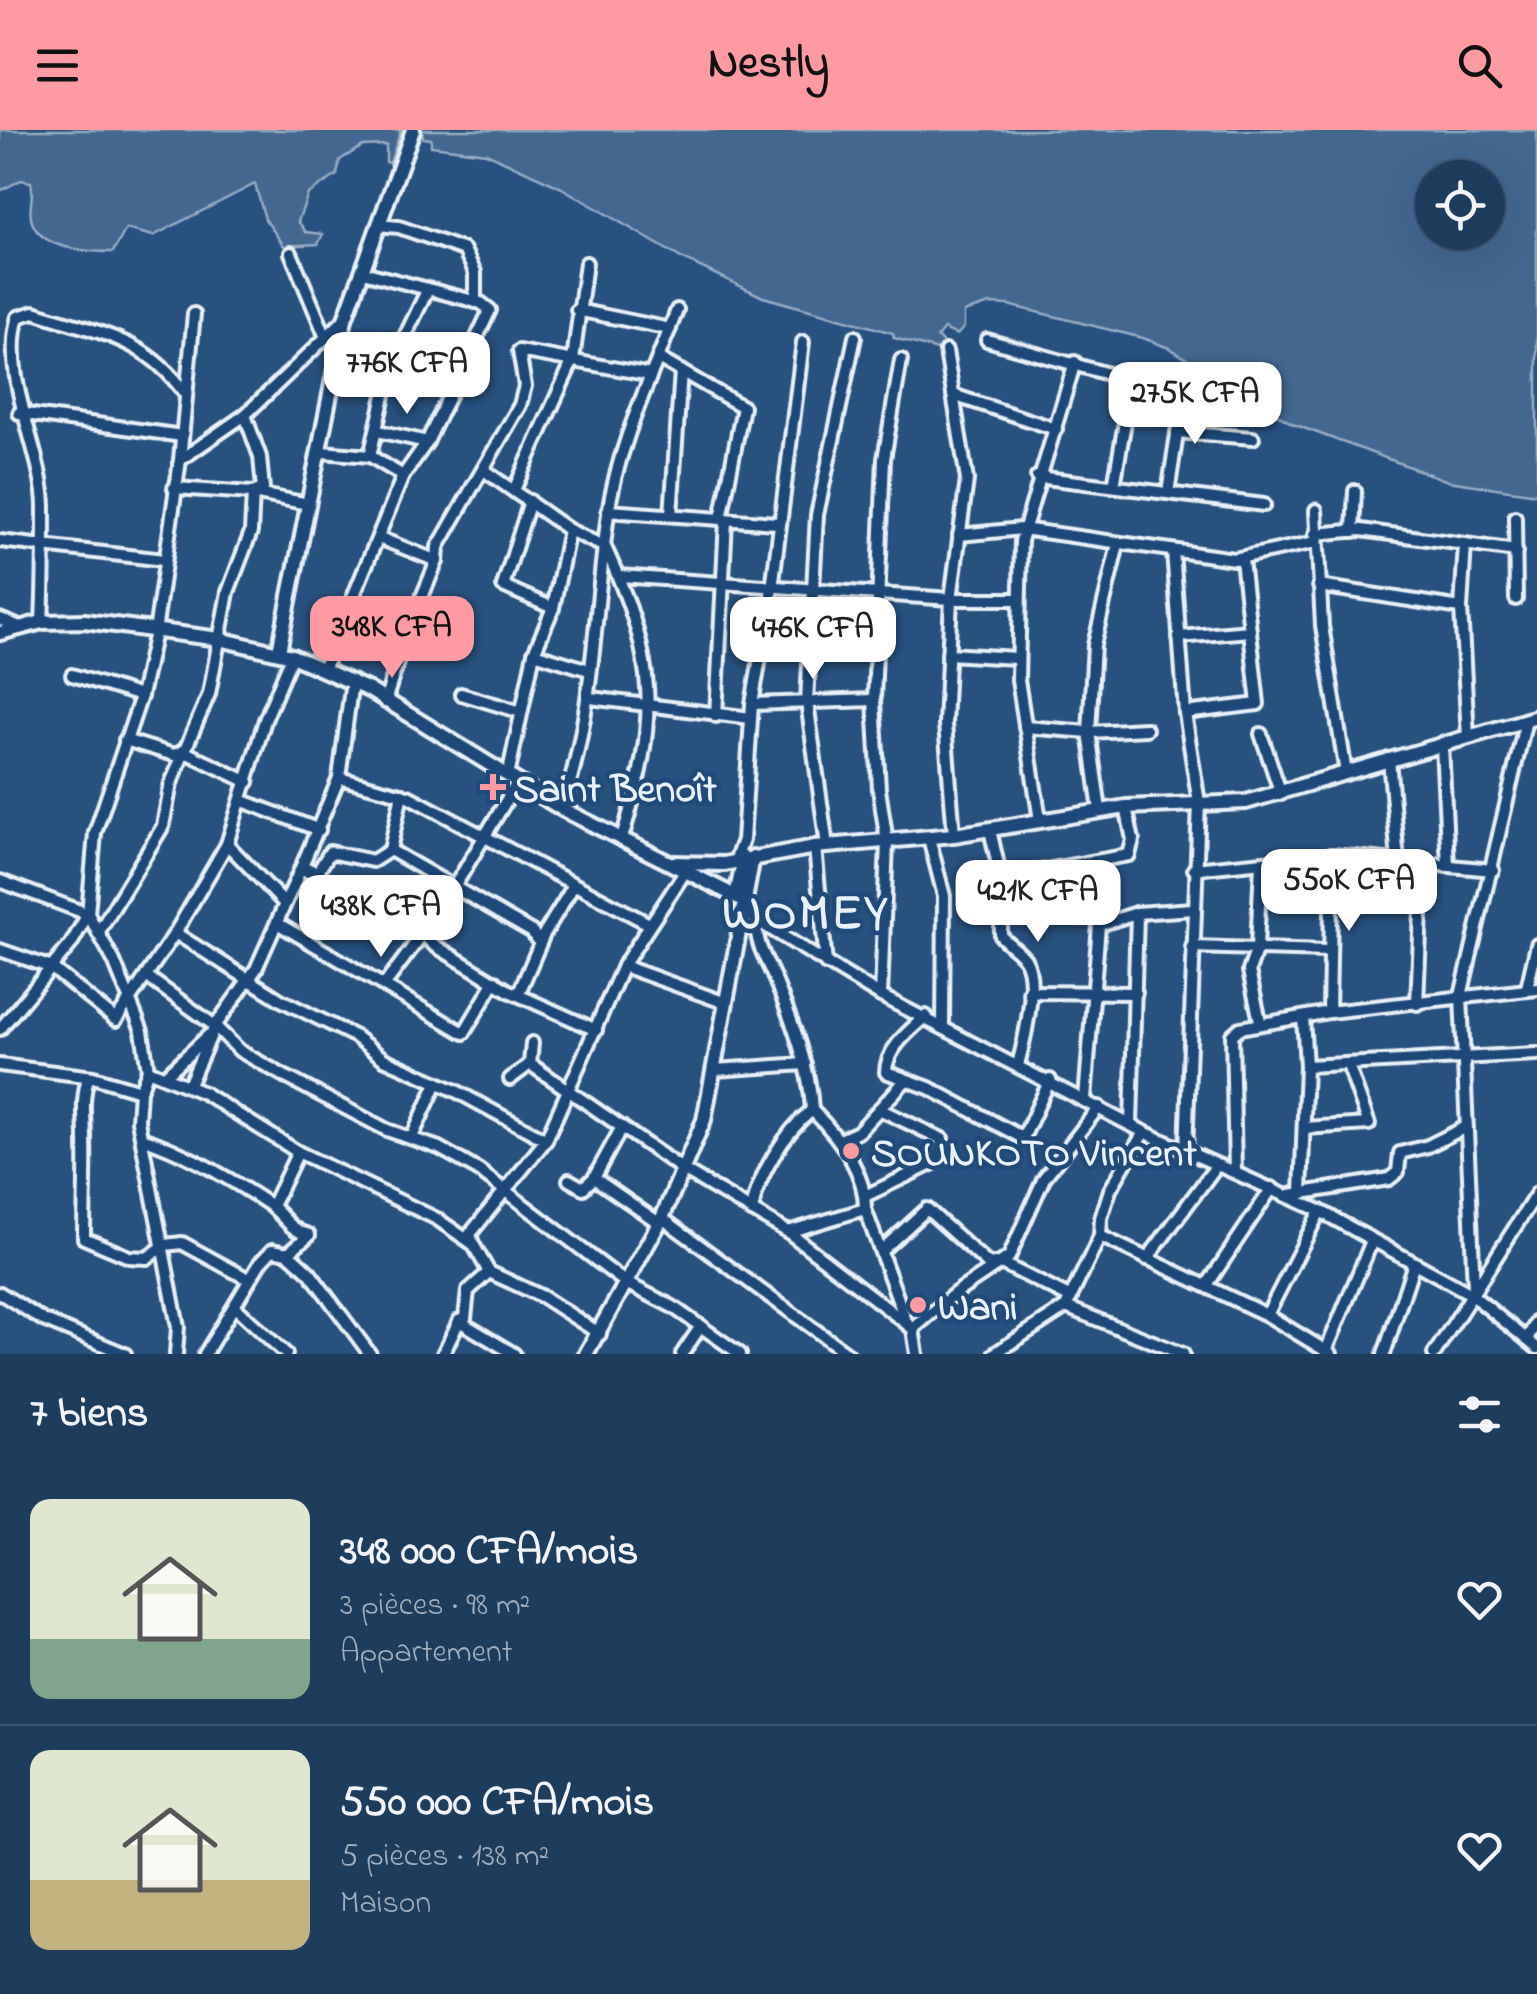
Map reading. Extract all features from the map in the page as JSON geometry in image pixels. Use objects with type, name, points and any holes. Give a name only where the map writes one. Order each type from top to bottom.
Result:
[{"type":"main road","points":[[286,653],[308,504],[322,452],[345,319],[413,130]]},
{"type":"main road","points":[[0,633],[42,622],[85,622],[219,639],[286,653],[352,681],[562,809],[740,902]]},
{"type":"main road","points":[[679,868],[821,846],[954,835],[1100,810],[1246,802],[1531,718]]},
{"type":"main road","points":[[590,1353],[685,1171],[704,1120],[715,1070],[744,858]]},
{"type":"street","points":[[378,225],[399,227],[464,250],[476,272],[475,302]]},
{"type":"street","points":[[291,253],[325,335]]},
{"type":"street","points":[[514,490],[573,360],[586,263]]},
{"type":"street","points":[[323,670],[403,476],[427,442],[490,310],[475,302],[364,272]]},
{"type":"street","points":[[370,456],[391,366],[426,291]]},
{"type":"street","points":[[577,310],[670,330]]},
{"type":"street","points":[[562,809],[590,698],[608,512],[651,374],[677,310]]},
{"type":"street","points":[[42,622],[46,548],[40,528],[44,505],[19,413],[11,342],[18,317],[34,312],[145,350],[170,371],[186,395]]},
{"type":"street","points":[[0,1029],[52,968],[88,914],[94,833],[141,696],[155,632],[180,460],[194,314]]},
{"type":"street","points":[[180,460],[245,415],[345,319]]},
{"type":"street","points":[[826,964],[821,846],[808,702],[816,514],[855,337]]},
{"type":"street","points":[[987,340],[1183,395],[1168,493]]},
{"type":"street","points":[[744,858],[752,704],[772,589],[777,523],[803,342]]},
{"type":"street","points":[[385,702],[450,520],[485,471],[524,394],[519,351],[651,374]]},
{"type":"street","points":[[946,351],[967,480],[951,600],[945,724],[954,835]]},
{"type":"street","points":[[658,358],[743,408],[723,519],[716,716]]},
{"type":"street","points":[[881,996],[887,842],[878,789],[874,700],[884,460],[901,360]]},
{"type":"street","points":[[1040,820],[1016,658],[1022,528],[1075,362]]},
{"type":"street","points":[[670,515],[681,371]]},
{"type":"street","points":[[1114,486],[1132,381]]},
{"type":"street","points":[[953,396],[1056,429]]},
{"type":"street","points":[[19,413],[182,436]]},
{"type":"street","points":[[245,415],[260,457],[263,489],[253,493]]},
{"type":"street","points":[[378,431],[427,442]]},
{"type":"street","points":[[1177,432],[1254,438]]},
{"type":"street","points":[[322,452],[370,456],[403,476]]},
{"type":"street","points":[[485,471],[569,530],[605,547],[618,576],[644,656],[650,708],[644,753],[622,838]]},
{"type":"street","points":[[1037,478],[1264,505]]},
{"type":"street","points":[[174,488],[253,493],[308,504]]},
{"type":"street","points":[[1353,531],[1356,491]]},
{"type":"street","points":[[98,934],[163,826],[171,783],[209,694],[228,592],[250,532],[253,493]]},
{"type":"street","points":[[530,501],[503,586],[553,608]]},
{"type":"street","points":[[1316,510],[1319,586],[1346,773]]},
{"type":"street","points":[[608,512],[777,523]]},
{"type":"street","points":[[1515,517],[1516,599]]},
{"type":"street","points":[[959,534],[1022,528],[1242,559],[1353,531],[1516,551]]},
{"type":"street","points":[[385,984],[486,836],[513,778],[520,712],[534,653],[553,608],[569,530]]},
{"type":"street","points":[[380,538],[437,561]]},
{"type":"street","points":[[0,541],[164,560]]},
{"type":"street","points":[[1100,810],[1088,732],[1095,636],[1118,544]]},
{"type":"street","points":[[1465,544],[1462,608],[1468,738]]},
{"type":"street","points":[[1172,551],[1184,713],[1199,804],[1186,1151]]},
{"type":"street","points":[[1184,713],[1258,704],[1242,559]]},
{"type":"street","points":[[618,576],[951,600],[1017,599]]},
{"type":"street","points":[[1319,586],[1462,608]]},
{"type":"street","points":[[0,619],[23,628]]},
{"type":"street","points":[[1178,637],[1250,630]]},
{"type":"street","points":[[812,640],[878,642]]},
{"type":"street","points":[[0,950],[52,968],[116,1020],[130,1006],[227,844],[286,653]]},
{"type":"street","points":[[534,653],[590,670]]},
{"type":"street","points":[[948,654],[1016,658]]},
{"type":"street","points":[[72,676],[141,696]]},
{"type":"street","points":[[165,1076],[212,1031],[249,978],[277,923],[340,778],[352,681]]},
{"type":"street","points":[[460,694],[520,712]]},
{"type":"street","points":[[590,698],[751,718]]},
{"type":"street","points":[[752,704],[874,700]]},
{"type":"street","points":[[1472,1291],[1461,996],[1531,718]]},
{"type":"street","points":[[1026,727],[1088,732],[1146,729]]},
{"type":"street","points":[[1261,734],[1281,794]]},
{"type":"street","points":[[126,740],[174,755],[183,752],[248,782]]},
{"type":"street","points":[[1442,745],[1448,866]]},
{"type":"street","points":[[1389,760],[1398,862]]},
{"type":"street","points":[[340,778],[402,794],[649,924]]},
{"type":"street","points":[[301,866],[318,873],[330,852],[373,861],[390,850],[402,794]]},
{"type":"street","points":[[243,801],[319,830]]},
{"type":"street","points":[[1001,878],[1128,855],[1133,840],[1126,808]]},
{"type":"street","points":[[990,830],[1001,878],[1001,936],[1025,959],[1027,1030],[1018,1065]]},
{"type":"street","points":[[929,838],[944,896],[942,1024]]},
{"type":"street","points":[[227,844],[284,903]]},
{"type":"street","points":[[390,850],[532,932],[540,942]]},
{"type":"street","points":[[1194,869],[1332,855],[1493,870]]},
{"type":"street","points":[[1329,1012],[1332,855]]},
{"type":"street","points":[[1260,1022],[1250,971],[1257,948],[1261,863]]},
{"type":"street","points":[[1417,1004],[1423,864]]},
{"type":"street","points":[[301,866],[422,932],[434,945],[518,995],[596,1030]]},
{"type":"street","points":[[600,1334],[543,1297],[489,1272],[470,1234],[546,1140],[622,966],[679,868]]},
{"type":"street","points":[[0,881],[88,914],[114,961],[142,1031],[148,1070],[140,1091],[142,1138],[178,1327],[176,1354]]},
{"type":"street","points":[[518,995],[540,942],[574,886]]},
{"type":"street","points":[[740,902],[756,922],[881,996],[942,1024],[1144,1132],[1272,1188],[1296,1194],[1372,1241],[1472,1291],[1537,1348]]},
{"type":"street","points":[[1085,1099],[1099,925],[1137,912],[1193,909]]},
{"type":"street","points":[[1131,1124],[1137,912]]},
{"type":"street","points":[[756,922],[756,944],[774,978],[805,1064],[812,1110],[840,1140],[865,1196],[864,1209],[910,1326],[911,1352]]},
{"type":"street","points":[[277,923],[464,1033],[495,981]]},
{"type":"street","points":[[175,933],[281,1000],[356,1037],[384,1059],[546,1140]]},
{"type":"street","points":[[1235,1172],[1232,1034],[1260,1022],[1532,988],[1537,945]]},
{"type":"street","points":[[1192,947],[1328,951]]},
{"type":"street","points":[[622,966],[723,1002]]},
{"type":"street","points":[[146,976],[212,1031],[286,1077],[387,1130],[412,1137],[478,1170],[626,1282],[740,1354]]},
{"type":"street","points":[[1028,992],[1136,993]]},
{"type":"street","points":[[926,1016],[886,1061],[886,1072],[929,1088],[1023,1138],[1050,1080]]},
{"type":"street","points":[[1296,1194],[1304,1128],[1303,1017]]},
{"type":"street","points":[[188,1085],[209,1047],[212,1031]]},
{"type":"street","points":[[510,1079],[530,1064],[532,1042]]},
{"type":"street","points":[[1306,1066],[1537,1054]]},
{"type":"street","points":[[0,1064],[88,1077],[140,1091]]},
{"type":"street","points":[[530,1064],[685,1171],[788,1232],[910,1326]]},
{"type":"street","points":[[715,1070],[805,1064]]},
{"type":"street","points":[[1304,1128],[1369,1124],[1348,1065]]},
{"type":"street","points":[[148,1070],[188,1085],[298,1152],[437,1219],[474,1244]]},
{"type":"street","points":[[88,1077],[80,1114],[86,1142],[82,1167],[84,1238],[130,1257],[148,1258],[165,1245],[182,1243],[248,1279]]},
{"type":"street","points":[[840,1140],[858,1132],[905,1080]]},
{"type":"street","points":[[412,1137],[437,1083]]},
{"type":"street","points":[[910,1326],[1001,1264],[1020,1239],[1044,1178],[1100,1107]]},
{"type":"street","points":[[865,1196],[938,1161],[942,1139],[879,1109]]},
{"type":"street","points":[[752,1211],[754,1195],[787,1136],[812,1110]]},
{"type":"street","points":[[1296,1194],[1389,1179],[1398,1172],[1404,1150],[1428,1146],[1466,1127]]},
{"type":"street","points":[[568,1180],[583,1188],[594,1178],[622,1128]]},
{"type":"street","points":[[998,1353],[1069,1302],[1100,1236],[1100,1218],[1110,1190],[1144,1132]]},
{"type":"street","points":[[142,1138],[164,1146],[272,1206],[292,1228],[309,1235],[288,1253]]},
{"type":"street","points":[[272,1206],[298,1152]]},
{"type":"street","points":[[1147,1259],[1217,1165]]},
{"type":"street","points":[[594,1178],[660,1220],[848,1354]]},
{"type":"street","points":[[1207,1286],[1272,1188]]},
{"type":"street","points":[[1434,1354],[1472,1291],[1535,1202]]},
{"type":"street","points":[[788,1232],[864,1209]]},
{"type":"street","points":[[881,1251],[927,1209],[989,1265],[1001,1264],[1069,1302],[1183,1354]]},
{"type":"street","points":[[1267,1315],[1320,1211]]},
{"type":"street","points":[[1100,1236],[1267,1315],[1329,1352],[1372,1241]]},
{"type":"street","points":[[205,1354],[248,1279],[272,1250],[288,1253],[310,1273],[370,1354]]},
{"type":"street","points":[[1384,1354],[1414,1263]]},
{"type":"street","points":[[444,1354],[459,1321],[465,1318],[468,1291],[489,1272]]},
{"type":"street","points":[[0,1293],[29,1313],[125,1354]]},
{"type":"street","points":[[235,1307],[286,1354]]},
{"type":"street","points":[[459,1321],[514,1354]]},
{"type":"street","points":[[1526,1339],[1537,1321]]},
{"type":"street","points":[[682,1354],[701,1326]]},
{"type":"shaded area","points":[[0,130],[401,130],[390,163],[386,162],[386,145],[363,146],[340,160],[337,175],[308,194],[298,221],[306,232],[323,234],[318,244],[284,246],[265,219],[255,184],[153,236],[126,229],[113,252],[67,248],[37,231],[31,217],[31,182],[21,180],[0,191]]},
{"type":"shaded area","points":[[422,130],[1537,130],[1537,494],[1448,481],[1293,424],[1169,348],[1143,338],[990,304],[964,312],[964,327],[957,335],[944,329],[937,337],[944,344],[941,351],[894,338],[893,333],[763,297],[681,258],[562,188],[486,153],[431,146],[431,139],[423,138]]},
{"type":"place","name":"Saint Benoît","points":[[493,787]]},
{"type":"place","name":"SOUNKOTO Vincent","points":[[851,1151]]},
{"type":"place","name":"Wani","points":[[918,1305]]},
{"type":"district","name":"WOMEY","points":[[806,910]]}]
